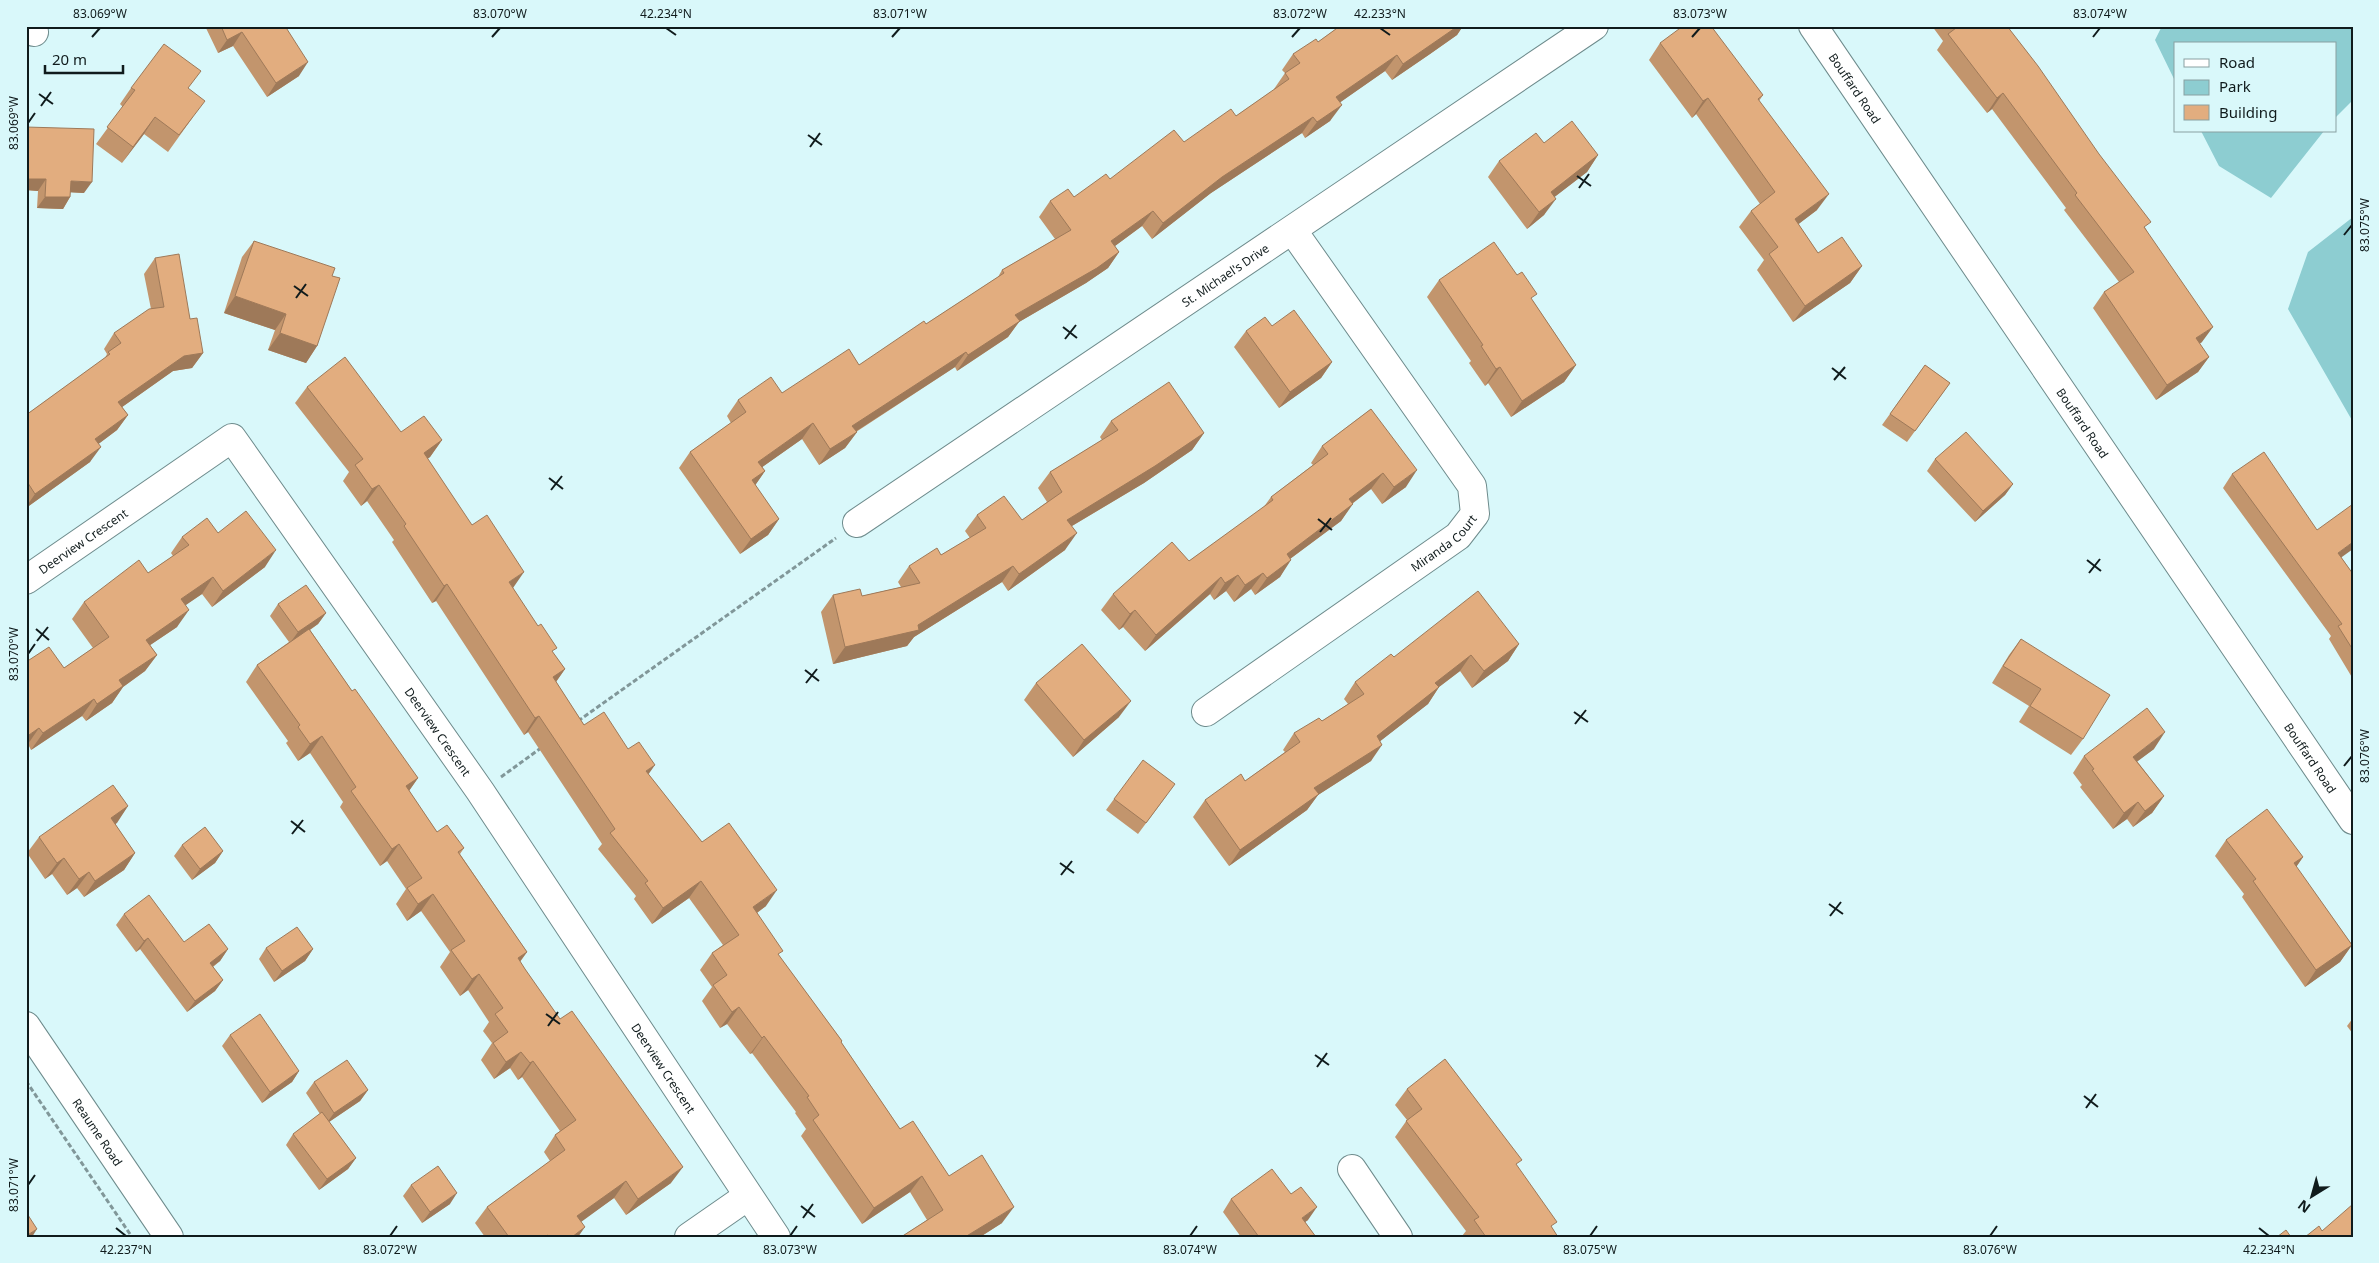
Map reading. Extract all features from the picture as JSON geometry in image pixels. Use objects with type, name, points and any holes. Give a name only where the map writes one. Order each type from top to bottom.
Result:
[{"type":"street","name":"St. Michael's Drive","points":[[857,523],[1293,231],[1594,26]]},
{"type":"street","name":"Bouffard Road","points":[[1813,26],[2353,820]]},
{"type":"street","name":"Miranda Court","points":[[1206,712],[1458,536],[1475,514],[1472,486],[1293,231]]},
{"type":"street","name":"Deerview Crescent","points":[[26,580],[232,438],[480,791],[776,1237]]},
{"type":"street","name":"Reaume Road","points":[[26,1026],[169,1237]]},
{"type":"street","points":[[1352,1169],[1398,1237]]},
{"type":"street","points":[[688,1237],[748,1196]]},
{"type":"path","points":[[572,726],[857,523]]},
{"type":"path","points":[[480,791],[548,743]]},
{"type":"path","points":[[26,1081],[132,1237]]},
{"type":"green space","points":[[2162,26],[2353,26],[2353,100],[2336,117],[2336,42],[2174,42],[2174,79],[2155,40]]},
{"type":"green space","points":[[2202,132],[2323,132],[2271,198],[2219,166]]},
{"type":"green space","points":[[2353,217],[2353,422],[2288,309],[2308,252]]},
{"type":"building","points":[[221,26],[285,26],[308,62],[276,83],[242,32],[227,40]]},
{"type":"building","points":[[1340,26],[1458,26],[1403,64],[1397,55],[1336,97],[1342,105],[1317,122],[1313,117],[1222,177],[1163,223],[1153,211],[1111,241],[1119,252],[1097,268],[1015,315],[1020,321],[968,355],[966,352],[852,426],[857,432],[830,449],[813,423],[758,462],[765,471],[752,480],[779,519],[751,539],[690,452],[746,412],[738,400],[771,377],[782,393],[849,349],[859,365],[924,321],[926,324],[1004,273],[1002,270],[1071,230],[1050,201],[1068,189],[1074,197],[1106,174],[1110,179],[1174,130],[1184,142],[1231,109],[1236,116],[1289,79],[1285,73],[1300,63],[1293,54],[1316,39],[1318,42]]},
{"type":"building","points":[[1683,26],[1711,26],[1763,95],[1758,99],[1829,194],[1795,219],[1818,253],[1842,237],[1862,266],[1805,306],[1769,254],[1778,247],[1751,211],[1775,192],[1708,98],[1703,101],[1660,43]]},
{"type":"building","points":[[1954,26],[2007,26],[2038,66],[2099,154],[2151,222],[2144,227],[2213,327],[2196,338],[2209,357],[2167,385],[2104,292],[2134,272],[2075,195],[2077,193],[2003,93],[1997,98],[1948,34],[1956,28]]},
{"type":"building","points":[[164,44],[201,71],[188,88],[205,101],[179,135],[155,117],[133,147],[107,127],[135,90],[131,88]]},
{"type":"building","points":[[1572,121],[1598,155],[1551,192],[1556,199],[1539,212],[1499,161],[1536,133],[1544,143]]},
{"type":"building","points":[[26,127],[94,129],[92,182],[71,181],[70,197],[45,197],[46,179],[26,179]]},
{"type":"building","points":[[254,241],[335,268],[332,276],[340,278],[317,346],[280,333],[286,314],[235,296]]},
{"type":"building","points":[[1494,242],[1517,275],[1522,272],[1537,294],[1531,298],[1576,365],[1522,401],[1500,367],[1496,369],[1481,346],[1483,345],[1439,280]]},
{"type":"building","points":[[179,254],[190,319],[197,318],[203,353],[184,356],[118,402],[128,415],[95,439],[101,447],[35,494],[26,480],[26,415],[110,354],[108,352],[121,343],[114,333],[149,309],[164,307],[155,258]]},
{"type":"building","points":[[1294,310],[1332,362],[1290,392],[1246,331],[1265,317],[1272,326]]},
{"type":"building","points":[[345,357],[401,432],[424,416],[442,440],[424,453],[472,525],[487,515],[524,572],[509,582],[538,626],[541,624],[557,648],[552,651],[565,669],[553,677],[584,725],[604,712],[628,749],[639,742],[655,765],[646,771],[702,842],[729,823],[777,890],[753,907],[783,951],[778,954],[842,1041],[900,1129],[913,1121],[949,1176],[982,1155],[1014,1207],[965,1237],[901,1237],[943,1210],[922,1176],[874,1208],[813,1120],[819,1115],[807,1097],[809,1096],[764,1036],[762,1038],[739,1007],[732,1012],[713,985],[727,975],[712,953],[739,935],[701,881],[663,908],[645,883],[648,881],[610,833],[615,829],[539,716],[535,718],[447,584],[444,586],[404,526],[406,524],[379,485],[372,489],[355,465],[363,459],[307,387]]},
{"type":"building","points":[[1925,365],[1950,383],[1915,431],[1890,414]]},
{"type":"building","points":[[1169,382],[1204,433],[1155,466],[1067,520],[1077,533],[1019,574],[1013,566],[918,625],[919,630],[845,647],[833,595],[860,589],[862,596],[920,583],[909,566],[937,548],[941,555],[986,528],[977,515],[1004,496],[1022,520],[1062,492],[1050,472],[1118,430],[1111,421]]},
{"type":"building","points":[[1371,409],[1417,470],[1394,487],[1383,473],[1349,499],[1353,504],[1287,554],[1291,560],[1267,578],[1263,573],[1245,585],[1238,575],[1225,583],[1221,577],[1156,635],[1135,610],[1130,614],[1113,594],[1172,542],[1189,561],[1273,500],[1271,497],[1328,454],[1322,446]]},
{"type":"building","points":[[1966,432],[2013,484],[1983,511],[1935,459]]},
{"type":"building","points":[[2264,452],[2317,530],[2353,504],[2353,542],[2338,553],[2353,574],[2353,650],[2338,626],[2342,624],[2232,474]]},
{"type":"building","points":[[246,511],[276,550],[223,591],[213,577],[181,599],[189,610],[146,640],[157,655],[119,680],[123,686],[97,704],[94,699],[43,733],[39,728],[26,737],[26,662],[49,647],[64,668],[109,637],[84,602],[139,560],[148,573],[189,545],[182,537],[207,518],[218,533]]},
{"type":"building","points":[[306,585],[326,613],[298,632],[278,604]]},
{"type":"building","points":[[1478,591],[1519,644],[1484,671],[1471,655],[1435,683],[1439,687],[1377,736],[1382,745],[1314,788],[1319,794],[1240,850],[1205,800],[1241,774],[1245,781],[1300,742],[1294,733],[1319,718],[1322,721],[1364,694],[1355,682],[1391,654],[1394,657]]},
{"type":"building","points":[[309,629],[352,691],[355,689],[418,778],[406,786],[437,832],[447,825],[464,848],[458,852],[527,952],[518,958],[525,969],[560,1019],[572,1011],[683,1167],[638,1199],[626,1181],[577,1216],[585,1227],[572,1237],[549,1237],[548,1235],[545,1237],[509,1237],[487,1207],[565,1150],[555,1135],[576,1120],[533,1061],[530,1063],[521,1052],[506,1062],[493,1043],[508,1032],[495,1014],[503,1008],[479,974],[472,979],[451,950],[465,941],[433,894],[418,904],[407,888],[422,878],[399,844],[392,849],[351,791],[356,787],[322,736],[310,744],[298,727],[300,725],[257,665]]},
{"type":"building","points":[[2021,639],[2110,695],[2083,739],[2030,706],[2041,689],[2003,666]]},
{"type":"building","points":[[1082,644],[1131,701],[1084,740],[1036,683]]},
{"type":"building","points":[[2147,708],[2165,732],[2133,757],[2164,796],[2145,811],[2138,802],[2124,813],[2084,756]]},
{"type":"building","points":[[1143,760],[1175,784],[1146,823],[1114,799]]},
{"type":"building","points":[[113,785],[128,806],[111,818],[135,853],[95,881],[89,872],[79,879],[64,858],[57,863],[39,837]]},
{"type":"building","points":[[2267,809],[2303,857],[2294,863],[2352,945],[2316,970],[2253,881],[2256,879],[2226,840]]},
{"type":"building","points":[[205,827],[223,851],[200,869],[182,845]]},
{"type":"building","points":[[149,895],[184,942],[209,924],[228,949],[210,963],[223,980],[195,1001],[148,938],[144,941],[124,914]]},
{"type":"building","points":[[297,927],[313,949],[282,971],[266,948]]},
{"type":"building","points":[[260,1014],[299,1071],[270,1092],[230,1035]]},
{"type":"building","points":[[1445,1059],[1522,1160],[1516,1164],[1557,1222],[1551,1226],[1558,1237],[1486,1237],[1474,1220],[1479,1217],[1406,1121],[1422,1109],[1407,1089]]},
{"type":"building","points":[[347,1060],[368,1090],[334,1113],[314,1082]]},
{"type":"building","points":[[322,1112],[356,1158],[327,1179],[293,1134]]},
{"type":"building","points":[[438,1166],[457,1193],[430,1212],[411,1185]]},
{"type":"building","points":[[1272,1169],[1291,1194],[1301,1187],[1317,1207],[1302,1218],[1316,1237],[1259,1237],[1231,1199]]},
{"type":"building","points":[[2353,1204],[2353,1237],[2305,1237],[2319,1226],[2322,1231]]},
{"type":"building","points":[[26,1212],[37,1229],[26,1236]]},
{"type":"building","points":[[2286,1230],[2291,1237],[2277,1237]]}]
